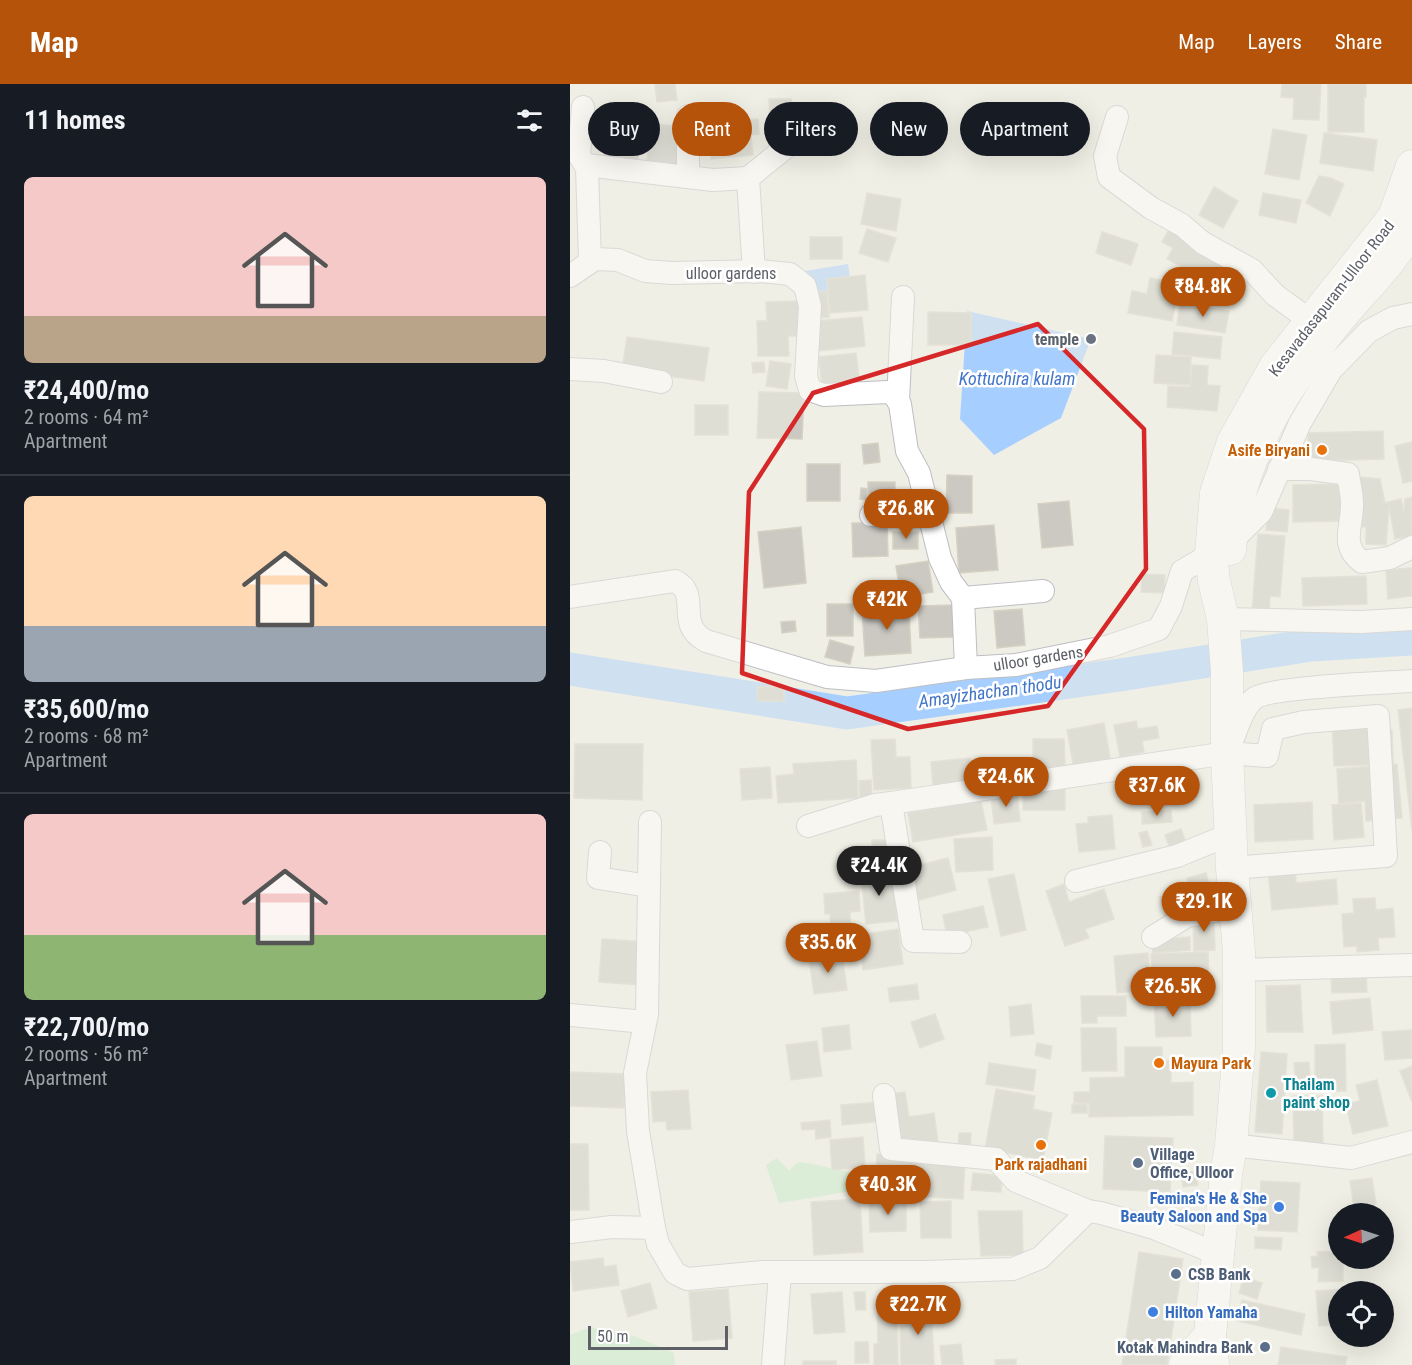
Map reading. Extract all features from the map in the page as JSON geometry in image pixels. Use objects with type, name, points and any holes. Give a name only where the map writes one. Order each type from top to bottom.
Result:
[{"type":"main road","name":"Kesavadasapuram-Ulloor Road","points":[[1221,548],[1216,493],[1233,442],[1275,367],[1394,217],[1412,166]]},
{"type":"main road","name":"Kesavadasapuram-Ulloor Road","points":[[1227,753],[1227,672],[1223,624],[1214,581],[1221,548],[1248,467],[1264,430],[1285,391],[1334,324],[1403,243],[1412,225]]},
{"type":"main road","points":[[1185,1365],[1212,1350],[1218,1254],[1231,1145],[1239,1047],[1239,970],[1227,753]]},
{"type":"street","points":[[583,107],[579,155],[581,161],[586,165],[713,180],[748,178],[775,156]]},
{"type":"street","points":[[1117,117],[1105,156],[1109,177],[1151,208],[1182,225],[1203,243],[1252,270],[1275,295],[1312,322]]},
{"type":"street","points":[[688,156],[688,177]]},
{"type":"street","points":[[570,276],[590,261],[586,165]]},
{"type":"street","points":[[748,178],[754,272]]},
{"type":"street","name":"ulloor gardens","points":[[590,261],[595,259],[618,260],[645,271],[672,273],[790,274],[805,286],[810,306],[806,376],[810,390],[824,395],[885,391],[891,393],[898,401]]},
{"type":"street","points":[[570,597],[675,581],[682,585],[688,594],[692,630],[697,636],[827,677],[876,681],[966,668],[963,598],[951,582],[940,558],[919,473],[908,451],[898,401],[903,297]]},
{"type":"street","points":[[1221,548],[1261,512],[1300,423],[1331,370],[1369,331],[1393,318],[1412,314]]},
{"type":"street","points":[[570,369],[604,371],[661,382]]},
{"type":"street","points":[[1279,469],[1311,469],[1348,474],[1352,503],[1348,541],[1353,555],[1362,562],[1390,558],[1412,547]]},
{"type":"street","points":[[871,515],[928,516]]},
{"type":"street","name":"ulloor gardens","points":[[966,668],[1026,663],[1110,646],[1159,629],[1171,606],[1182,571],[1221,548]]},
{"type":"street","points":[[963,598],[1043,591]]},
{"type":"street","points":[[1223,624],[1412,619]]},
{"type":"street","points":[[1227,753],[1244,712],[1255,698],[1278,692],[1412,681]]},
{"type":"street","points":[[808,826],[874,805],[891,802],[1227,753],[1267,756],[1273,729],[1304,722],[1378,716],[1386,856],[1232,868]]},
{"type":"street","points":[[891,802],[913,941],[960,942]]},
{"type":"street","points":[[650,822],[645,1022],[634,1074],[638,1131],[654,1228],[658,1244],[675,1273],[687,1279],[763,1272],[925,1272],[1013,1269],[1031,1264],[1040,1258],[1088,1211]]},
{"type":"street","points":[[1076,881],[1177,856],[1231,834]]},
{"type":"street","points":[[600,852],[598,878],[649,886]]},
{"type":"street","points":[[1153,937],[1187,916],[1235,907]]},
{"type":"street","points":[[1239,970],[1412,965]]},
{"type":"street","points":[[570,1015],[645,1022]]},
{"type":"street","points":[[884,1095],[891,1149],[996,1159],[1016,1181],[1088,1211],[1101,1212],[1154,1228],[1218,1254]]},
{"type":"street","points":[[1231,1145],[1351,1158],[1412,1142]]},
{"type":"street","points":[[570,1232],[612,1227],[654,1228]]},
{"type":"street","points":[[773,1365],[780,1273]]},
{"type":"highlighted area","points":[[1038,324],[1144,429],[1146,569],[1048,706],[908,729],[742,673],[749,492],[813,393]]},
{"type":"green space","points":[[777,1158],[789,1171],[798,1162],[853,1173],[852,1191],[779,1203],[766,1165]]},
{"type":"green space","points":[[591,1327],[637,1337],[674,1353],[675,1365],[570,1365],[570,1335]]},
{"type":"water","points":[[848,264],[852,292],[813,300],[805,271]]},
{"type":"water","name":"Kottuchira kulam","points":[[967,311],[1091,339],[1061,418],[994,455],[960,419]]},
{"type":"building","points":[[655,84],[675,84],[677,100],[657,102]]},
{"type":"building","points":[[1282,84],[1321,84],[1319,120],[1293,119],[1294,98],[1281,97]]},
{"type":"building","points":[[1328,84],[1366,84],[1364,132],[1328,132]]},
{"type":"building","points":[[769,99],[791,99],[791,102],[769,102]]},
{"type":"building","points":[[752,119],[758,119],[759,134],[752,135]]},
{"type":"building","points":[[660,125],[672,125],[672,156],[680,156],[679,168],[647,166],[647,156],[660,156]]},
{"type":"building","points":[[1273,129],[1307,135],[1299,180],[1265,174]]},
{"type":"building","points":[[1324,133],[1377,140],[1373,171],[1320,163]]},
{"type":"building","points":[[605,156],[638,156],[638,164],[605,164]]},
{"type":"building","points":[[711,156],[742,156],[711,159]]},
{"type":"building","points":[[1319,176],[1344,184],[1330,216],[1306,203]]},
{"type":"building","points":[[1214,187],[1238,201],[1223,228],[1199,215]]},
{"type":"building","points":[[867,193],[901,199],[896,231],[861,224]]},
{"type":"building","points":[[1263,193],[1301,200],[1296,223],[1259,215]]},
{"type":"building","points":[[1170,228],[1245,268],[1226,303],[1214,297],[1224,277],[1213,272],[1208,281],[1167,259],[1173,248],[1162,242]]},
{"type":"building","points":[[867,229],[896,238],[888,262],[859,253]]},
{"type":"building","points":[[1102,232],[1138,244],[1131,265],[1096,253]]},
{"type":"building","points":[[810,237],[842,237],[842,259],[810,259]]},
{"type":"building","points":[[865,275],[868,310],[830,313],[827,279]]},
{"type":"building","points":[[1150,278],[1179,283],[1172,321],[1128,313],[1132,291],[1147,294]]},
{"type":"building","points":[[827,291],[829,317],[820,318],[818,292]]},
{"type":"building","points":[[799,301],[800,336],[788,336],[789,356],[758,356],[757,321],[767,321],[766,302]]},
{"type":"building","points":[[1180,304],[1229,311],[1225,333],[1177,325]]},
{"type":"building","points":[[928,312],[971,313],[971,345],[928,345]]},
{"type":"building","points":[[862,317],[865,346],[819,351],[816,321]]},
{"type":"building","points":[[1174,332],[1222,337],[1220,359],[1172,354]]},
{"type":"building","points":[[627,337],[709,348],[704,381],[622,370]]},
{"type":"building","points":[[856,353],[860,384],[822,388],[819,357]]},
{"type":"building","points":[[1156,355],[1191,357],[1190,385],[1154,383]]},
{"type":"building","points":[[770,361],[791,364],[787,389],[766,386]]},
{"type":"building","points":[[764,362],[765,372],[753,373],[752,363]]},
{"type":"building","points":[[1192,365],[1208,366],[1207,385],[1220,386],[1217,411],[1167,407],[1168,386],[1190,387]]},
{"type":"building","points":[[759,392],[804,393],[802,439],[757,438]]},
{"type":"building","points":[[695,405],[728,405],[728,435],[695,435]]},
{"type":"building","points":[[1383,431],[1384,459],[1308,461],[1308,433]]},
{"type":"building","points":[[1412,442],[1412,481],[1403,483],[1395,446]]},
{"type":"building","points":[[878,443],[880,462],[864,464],[862,445]]},
{"type":"building","points":[[807,464],[840,464],[840,501],[807,501]]},
{"type":"building","points":[[947,475],[972,476],[972,513],[946,513]]},
{"type":"building","points":[[1360,477],[1380,479],[1385,503],[1401,499],[1404,512],[1405,499],[1412,497],[1412,535],[1395,539],[1389,506],[1386,545],[1366,544],[1366,527],[1357,526]]},
{"type":"building","points":[[868,482],[895,482],[895,500],[868,500]]},
{"type":"building","points":[[1344,484],[1345,521],[1293,522],[1293,485]]},
{"type":"building","points":[[861,488],[867,489],[866,500],[860,499]]},
{"type":"building","points":[[1069,501],[1073,545],[1042,548],[1038,504]]},
{"type":"building","points":[[1269,508],[1289,510],[1287,532],[1266,530]]},
{"type":"building","points":[[852,523],[887,523],[888,556],[853,557]]},
{"type":"building","points":[[994,525],[998,570],[959,573],[956,528]]},
{"type":"building","points":[[801,527],[806,583],[764,588],[758,532]]},
{"type":"building","points":[[893,532],[918,532],[918,549],[893,549]]},
{"type":"building","points":[[1258,534],[1285,536],[1280,597],[1270,596],[1269,613],[1252,612]]},
{"type":"building","points":[[928,561],[933,592],[901,598],[896,566]]},
{"type":"building","points":[[1412,568],[1412,596],[1388,599],[1386,570]]},
{"type":"building","points":[[1142,574],[1165,575],[1164,593],[1141,592]]},
{"type":"building","points":[[1366,576],[1367,604],[1303,606],[1302,578]]},
{"type":"building","points":[[827,604],[853,604],[853,636],[827,636]]},
{"type":"building","points":[[954,605],[955,637],[920,638],[918,606]]},
{"type":"building","points":[[909,607],[911,653],[865,656],[862,610]]},
{"type":"building","points":[[1022,609],[1025,645],[997,648],[994,611]]},
{"type":"building","points":[[795,621],[796,631],[782,633],[781,622]]},
{"type":"building","points":[[830,640],[854,647],[850,664],[825,657]]},
{"type":"building","points":[[784,686],[784,701],[758,701],[757,687]]},
{"type":"building","points":[[1412,708],[1412,830],[1398,710]]},
{"type":"building","points":[[1366,718],[1367,731],[1392,730],[1393,764],[1334,766],[1332,719]]},
{"type":"building","points":[[1136,721],[1138,729],[1157,726],[1159,738],[1142,741],[1144,752],[1120,757],[1114,725]]},
{"type":"building","points":[[1104,723],[1111,763],[1074,769],[1067,730]]},
{"type":"building","points":[[895,739],[896,757],[910,757],[911,788],[874,790],[871,740]]},
{"type":"building","points":[[1033,739],[1064,739],[1065,767],[1033,768]]},
{"type":"building","points":[[575,744],[643,744],[642,800],[574,798]]},
{"type":"building","points":[[970,758],[972,783],[933,787],[931,762]]},
{"type":"building","points":[[856,760],[858,798],[778,803],[776,776],[794,774],[793,764]]},
{"type":"building","points":[[1397,764],[1402,818],[1366,821],[1365,801],[1339,804],[1337,769]]},
{"type":"building","points":[[770,767],[772,798],[742,800],[740,769]]},
{"type":"building","points":[[1143,776],[1176,776],[1177,805],[1143,805]]},
{"type":"building","points":[[871,780],[872,797],[860,798],[859,781]]},
{"type":"building","points":[[1023,789],[1065,789],[1065,810],[1023,810]]},
{"type":"building","points":[[1017,792],[1020,821],[994,824],[991,795]]},
{"type":"building","points":[[981,801],[987,830],[913,842],[908,813]]},
{"type":"building","points":[[1312,802],[1313,839],[1255,842],[1254,805]]},
{"type":"building","points":[[1361,803],[1364,837],[1334,840],[1332,805]]},
{"type":"building","points":[[1171,810],[1172,822],[1142,824],[1142,812]]},
{"type":"building","points":[[1112,815],[1115,849],[1079,852],[1076,824],[1088,823],[1088,817]]},
{"type":"building","points":[[1181,829],[1188,848],[1172,854],[1165,835]]},
{"type":"building","points":[[1147,831],[1152,845],[1143,847],[1139,833]]},
{"type":"building","points":[[992,837],[993,870],[956,872],[954,839]]},
{"type":"building","points":[[872,840],[891,840],[891,860],[872,860]]},
{"type":"building","points":[[948,858],[956,890],[916,901],[908,868]]},
{"type":"building","points":[[1295,867],[1296,883],[1336,879],[1338,904],[1272,910],[1268,870]]},
{"type":"building","points":[[893,871],[897,921],[866,924],[861,874]]},
{"type":"building","points":[[1206,873],[1214,904],[1166,917],[1160,897],[1190,889],[1187,878]]},
{"type":"building","points":[[1014,874],[1026,930],[1001,936],[988,879]]},
{"type":"building","points":[[1064,884],[1069,902],[1104,889],[1114,919],[1085,929],[1089,938],[1065,946],[1046,891]]},
{"type":"building","points":[[859,891],[860,911],[850,912],[851,929],[831,930],[830,914],[825,914],[824,894]]},
{"type":"building","points":[[1375,898],[1376,910],[1393,908],[1395,937],[1378,938],[1379,950],[1357,952],[1357,946],[1344,947],[1342,914],[1354,913],[1353,899]]},
{"type":"building","points":[[983,906],[988,927],[947,936],[943,915]]},
{"type":"building","points":[[1193,916],[1214,916],[1215,950],[1194,951]]},
{"type":"building","points":[[898,929],[903,964],[863,970],[860,935]]},
{"type":"building","points":[[1190,937],[1190,950],[1153,953],[1152,940]]},
{"type":"building","points":[[602,939],[645,942],[641,985],[599,982]]},
{"type":"building","points":[[1208,952],[1209,992],[1165,993],[1164,977],[1152,977],[1151,954]]},
{"type":"building","points":[[1148,953],[1151,989],[1117,993],[1114,956]]},
{"type":"building","points":[[842,954],[847,990],[814,994],[809,958]]},
{"type":"building","points":[[1366,972],[1367,992],[1332,993],[1331,973]]},
{"type":"building","points":[[917,984],[919,999],[890,1002],[888,988]]},
{"type":"building","points":[[1300,985],[1303,1032],[1267,1032],[1266,986]]},
{"type":"building","points":[[1081,996],[1126,996],[1126,1016],[1097,1016],[1097,1023],[1082,1023]]},
{"type":"building","points":[[1370,998],[1373,1030],[1333,1034],[1330,1002]]},
{"type":"building","points":[[1190,999],[1191,1036],[1156,1037],[1154,1000]]},
{"type":"building","points":[[1031,1004],[1034,1034],[1011,1036],[1009,1007]]},
{"type":"building","points":[[935,1014],[944,1039],[920,1048],[911,1022]]},
{"type":"building","points":[[849,1025],[851,1049],[824,1052],[822,1028]]},
{"type":"building","points":[[1081,1028],[1116,1028],[1117,1071],[1082,1071]]},
{"type":"building","points":[[1412,1030],[1412,1058],[1385,1060],[1382,1032]]},
{"type":"building","points":[[817,1041],[822,1076],[791,1080],[786,1045]]},
{"type":"building","points":[[1037,1043],[1052,1046],[1050,1059],[1035,1055]]},
{"type":"building","points":[[1345,1044],[1346,1091],[1315,1091],[1315,1045]]},
{"type":"building","points":[[1125,1047],[1162,1047],[1162,1061],[1171,1060],[1171,1083],[1193,1082],[1193,1115],[1089,1117],[1089,1103],[1074,1103],[1074,1092],[1090,1092],[1090,1078],[1125,1077]]},
{"type":"building","name":"Thailam paint shop","points":[[1261,1052],[1287,1054],[1282,1134],[1255,1132]]},
{"type":"building","points":[[1309,1062],[1311,1090],[1296,1091],[1294,1063]]},
{"type":"building","points":[[989,1063],[1036,1070],[1033,1091],[986,1084]]},
{"type":"building","points":[[1412,1066],[1412,1102],[1400,1071]]},
{"type":"building","points":[[570,1072],[625,1074],[624,1108],[570,1106]]},
{"type":"building","points":[[1377,1080],[1388,1126],[1353,1134],[1346,1104],[1360,1101],[1356,1085]]},
{"type":"building","points":[[996,1089],[1035,1096],[1033,1109],[1052,1113],[1043,1160],[985,1149]]},
{"type":"building","points":[[688,1090],[691,1129],[667,1130],[666,1121],[653,1122],[651,1092]]},
{"type":"building","points":[[905,1092],[909,1117],[934,1113],[938,1142],[903,1147],[901,1133],[894,1134],[888,1094]]},
{"type":"building","points":[[1293,1096],[1322,1096],[1323,1145],[1294,1146]]},
{"type":"building","points":[[881,1102],[883,1121],[842,1125],[841,1105]]},
{"type":"building","points":[[1072,1104],[1087,1104],[1087,1113],[1072,1113]]},
{"type":"building","points":[[830,1120],[831,1137],[816,1139],[815,1129],[802,1130],[801,1123]]},
{"type":"building","points":[[959,1133],[971,1133],[970,1151],[958,1151]]},
{"type":"building","name":"Village Office, Ulloor","points":[[1105,1136],[1173,1138],[1170,1192],[1103,1189]]},
{"type":"building","points":[[863,1137],[865,1167],[832,1170],[830,1140]]},
{"type":"building","points":[[570,1144],[588,1144],[589,1210],[570,1210]]},
{"type":"building","points":[[877,1154],[965,1159],[963,1199],[875,1194]]},
{"type":"building","points":[[1196,1171],[1198,1185],[1183,1187],[1181,1173]]},
{"type":"building","points":[[973,1173],[1002,1176],[1001,1192],[971,1190]]},
{"type":"building","points":[[1372,1178],[1376,1203],[1353,1203],[1350,1181]]},
{"type":"building","name":"Femina's He & She Beauty Saloon and Spa","points":[[1261,1181],[1300,1183],[1297,1232],[1258,1230]]},
{"type":"building","points":[[860,1199],[863,1252],[814,1255],[811,1202]]},
{"type":"building","points":[[906,1200],[906,1231],[870,1232],[869,1201]]},
{"type":"building","points":[[951,1201],[951,1238],[921,1238],[920,1202]]},
{"type":"building","points":[[978,1211],[1022,1211],[1023,1255],[981,1256]]},
{"type":"building","points":[[1255,1237],[1282,1238],[1281,1250],[1255,1248]]},
{"type":"building","points":[[1328,1251],[1328,1269],[1343,1269],[1343,1281],[1318,1282],[1319,1267],[1312,1268],[1311,1257],[1318,1256],[1317,1252]]},
{"type":"building","name":"Hilton Yamaha","points":[[1139,1252],[1183,1259],[1167,1365],[1122,1365]]},
{"type":"building","points":[[603,1258],[604,1267],[616,1265],[619,1285],[573,1291],[570,1262]]},
{"type":"building","points":[[1244,1277],[1262,1283],[1257,1299],[1239,1293]]},
{"type":"building","points":[[650,1283],[657,1308],[628,1317],[621,1291]]},
{"type":"building","points":[[728,1289],[732,1338],[693,1341],[689,1292]]},
{"type":"building","points":[[1328,1290],[1328,1326],[1319,1326],[1316,1291]]},
{"type":"building","points":[[842,1292],[845,1332],[814,1334],[811,1294]]},
{"type":"building","points":[[854,1292],[865,1292],[866,1310],[856,1310]]},
{"type":"building","points":[[911,1300],[931,1301],[934,1365],[901,1365],[900,1326],[913,1323]]},
{"type":"building","points":[[1242,1300],[1305,1314],[1301,1335],[1237,1321]]},
{"type":"building","points":[[877,1304],[897,1304],[898,1365],[874,1365],[874,1344],[878,1344]]},
{"type":"building","points":[[855,1342],[868,1342],[869,1363],[855,1363]]},
{"type":"building","points":[[961,1344],[963,1365],[942,1365],[940,1346]]},
{"type":"building","points":[[1281,1347],[1347,1357],[1345,1365],[1278,1365]]},
{"type":"building","points":[[1016,1359],[1016,1365],[996,1365],[995,1360]]},
{"type":"building","points":[[803,1361],[836,1361],[836,1365],[803,1365]]},
{"type":"waterway","name":"Amayizhachan thodu","points":[[570,669],[847,713],[1120,675],[1311,645],[1412,639]]},
{"type":"place","name":"temple","points":[[1091,339]]},
{"type":"place","name":"Asife Biryani","points":[[1322,450]]},
{"type":"place","name":"Mayura Park","points":[[1159,1063]]},
{"type":"place","name":"Thailam paint shop","points":[[1271,1093]]},
{"type":"place","name":"Park rajadhani","points":[[1041,1145]]},
{"type":"place","name":"Village Office, Ulloor","points":[[1138,1163]]},
{"type":"place","name":"Femina's He & She Beauty Saloon and Spa","points":[[1279,1207]]},
{"type":"place","name":"CSB Bank","points":[[1176,1274]]},
{"type":"place","name":"Hilton Yamaha","points":[[1153,1312]]},
{"type":"place","name":"Kotak Mahindra Bank","points":[[1265,1347]]}]
